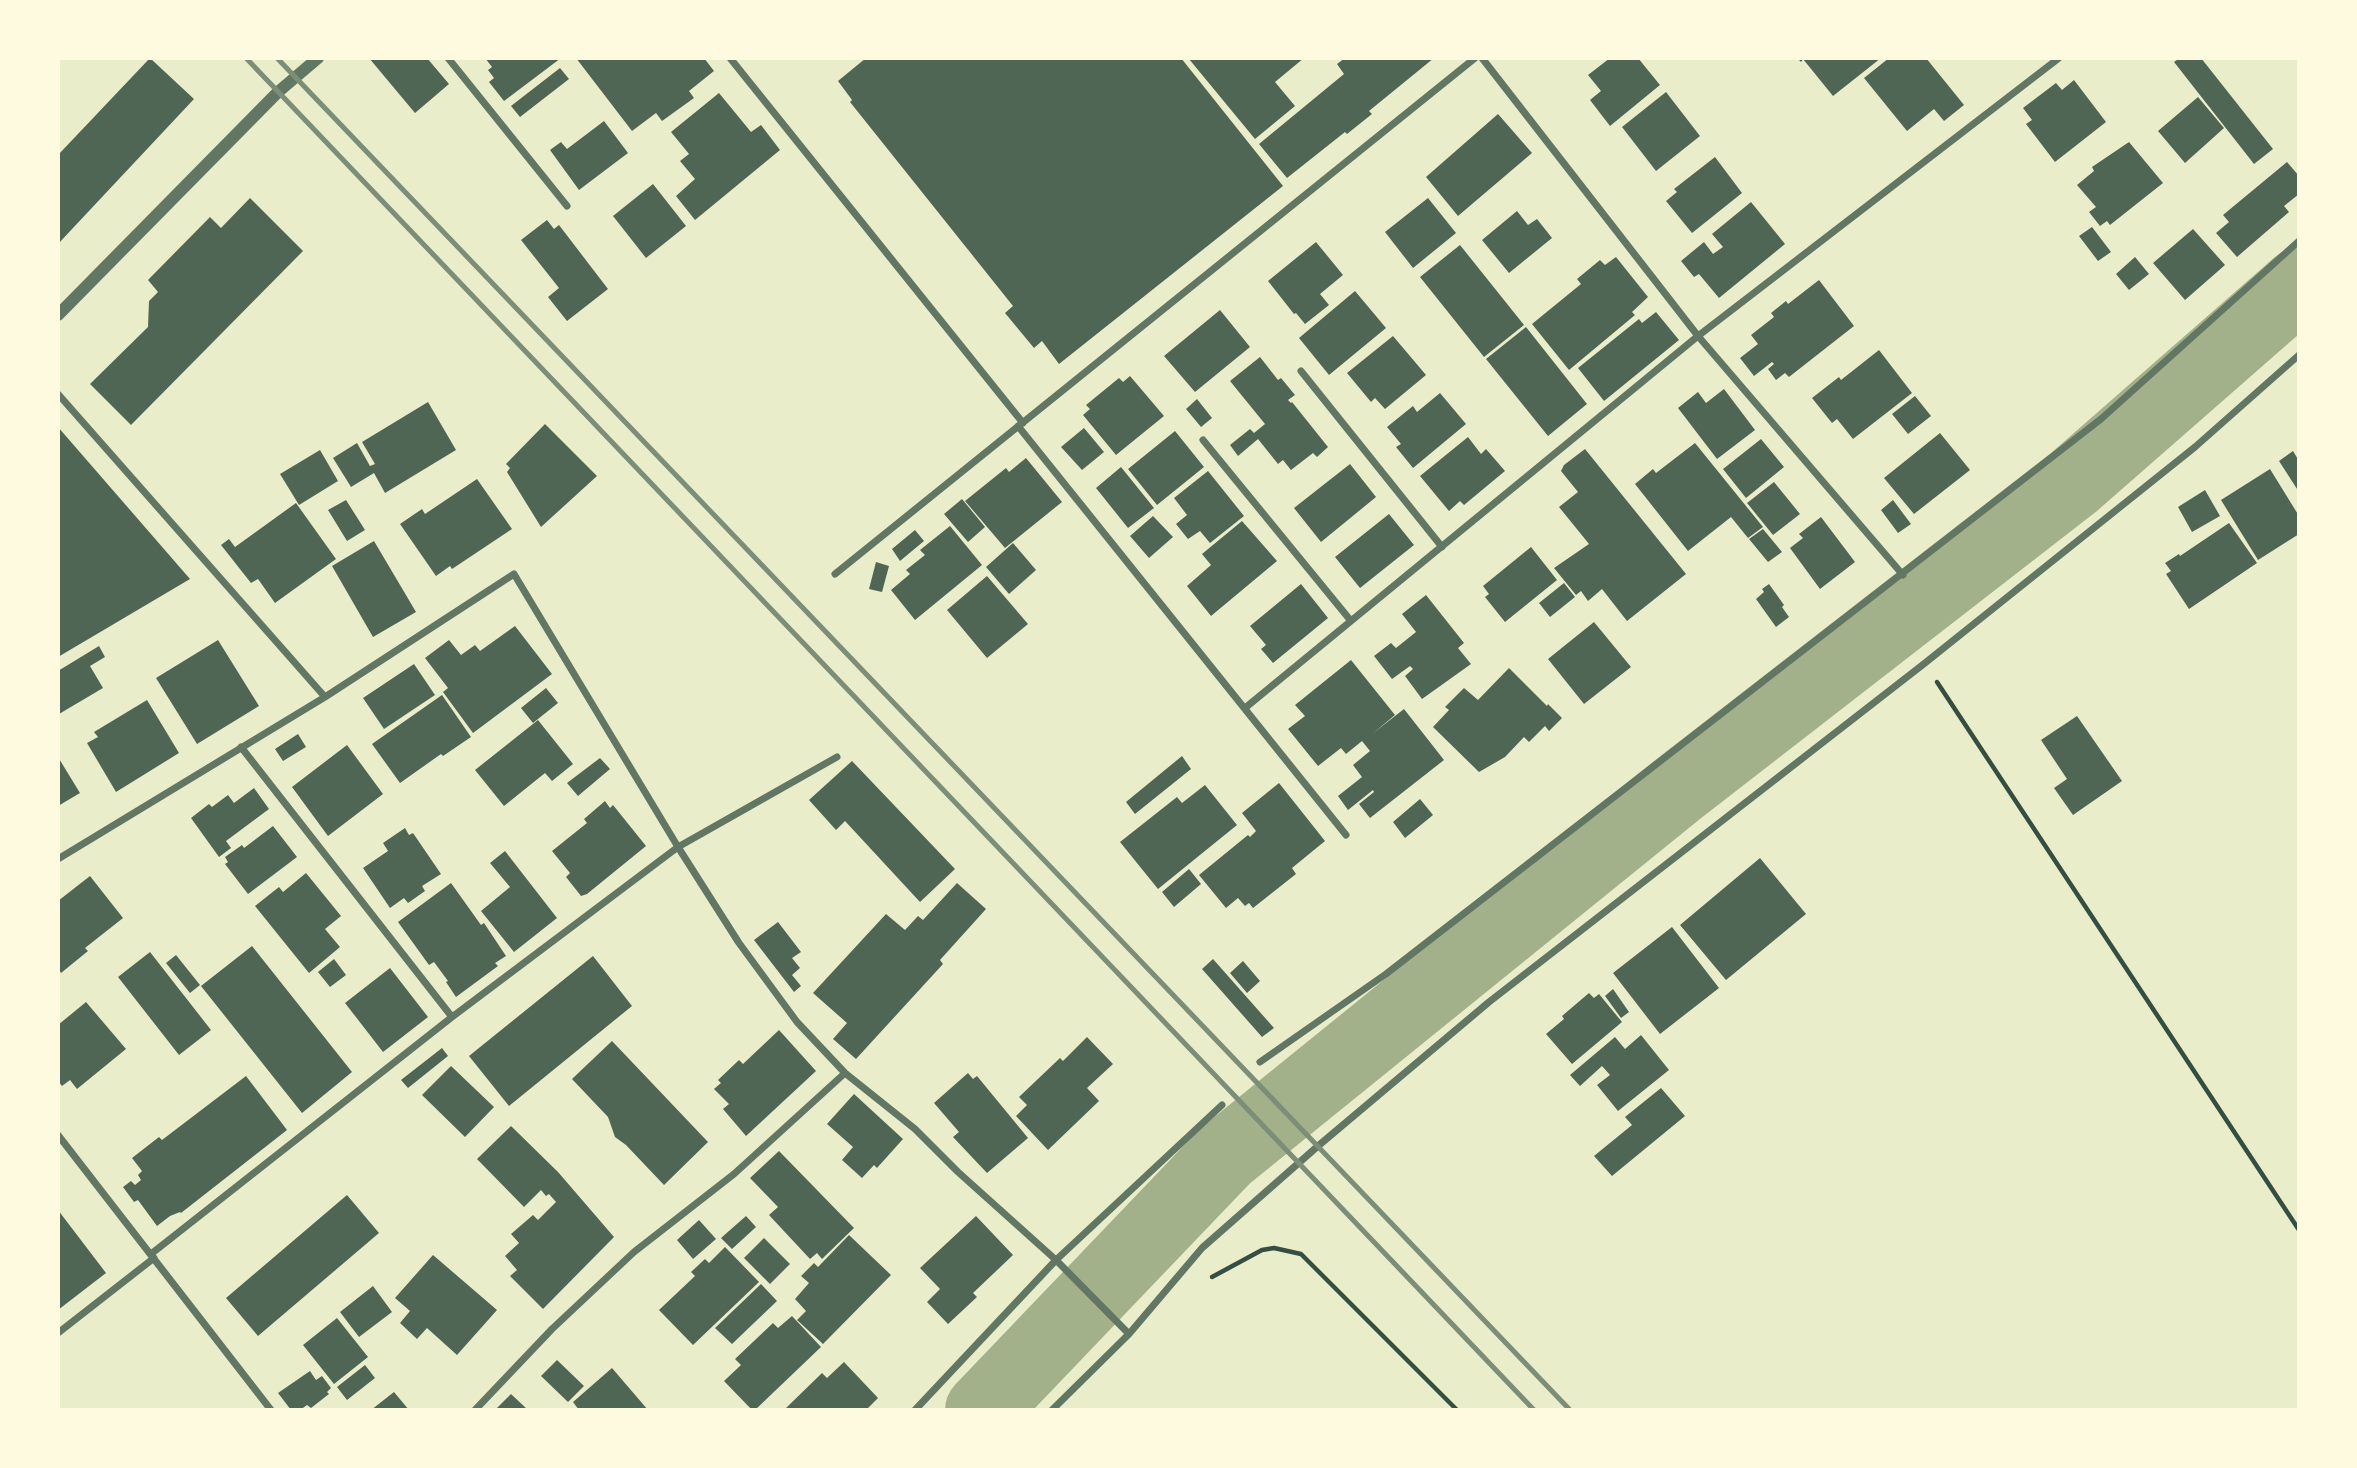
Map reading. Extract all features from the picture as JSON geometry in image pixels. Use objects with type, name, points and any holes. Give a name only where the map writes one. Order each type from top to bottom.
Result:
[{"type":"street","points":[[58,316],[278,92],[317,58]]},
{"type":"street","points":[[448,58],[567,206]]},
{"type":"street","points":[[730,58],[1346,835]]},
{"type":"street","points":[[835,574],[1475,58]]},
{"type":"street","points":[[1482,58],[1698,336],[1903,575]]},
{"type":"street","points":[[1245,708],[1698,336],[2059,58]]},
{"type":"street","points":[[1260,1062],[1386,974],[2101,419],[2299,241]]},
{"type":"street","points":[[1052,1410],[1129,1334],[1202,1248],[1489,1002],[1925,663],[2195,447],[2299,355]]},
{"type":"street","points":[[1301,371],[1442,547]]},
{"type":"street","points":[[58,394],[325,697]]},
{"type":"street","points":[[1203,440],[1350,621]]},
{"type":"street","points":[[58,859],[325,697],[514,575],[678,847],[739,943],[797,1022],[845,1073],[915,1129],[958,1172],[1056,1260],[1129,1334]]},
{"type":"street","points":[[241,747],[452,1017]]},
{"type":"street","points":[[58,1333],[452,1017],[678,847],[837,757]]},
{"type":"street","points":[[475,1410],[552,1329],[634,1252],[734,1174],[845,1073]]},
{"type":"street","points":[[915,1410],[1056,1260],[1222,1105]]},
{"type":"street","points":[[58,1135],[271,1410]]},
{"type":"path","points":[[1925,663],[2299,1230]]},
{"type":"path","points":[[1163,1294],[1194,1287],[1262,1250],[1274,1248],[1301,1254],[1457,1410]]},
{"type":"building","points":[[150,58],[194,99],[58,244],[58,155]]},
{"type":"building","points":[[369,58],[427,58],[449,84],[415,113]]},
{"type":"building","points":[[485,58],[561,58],[504,101],[489,82],[494,78],[488,70],[492,67]]},
{"type":"building","points":[[576,58],[704,58],[714,71],[689,91],[694,98],[662,121],[656,113],[632,131]]},
{"type":"building","points":[[866,58],[1181,58],[1283,186],[1059,364],[1042,341],[1034,348],[1005,313],[1013,306],[850,102],[852,100],[838,81]]},
{"type":"building","points":[[1304,58],[1275,82],[1295,106],[1255,139],[1189,59]]},
{"type":"building","points":[[1345,58],[1434,58],[1369,111],[1372,114],[1287,178],[1259,144],[1344,74],[1337,64]]},
{"type":"building","points":[[1610,58],[1638,58],[1660,85],[1610,126],[1590,100],[1601,91],[1588,75]]},
{"type":"building","points":[[1797,58],[1881,58],[1833,96],[1803,59],[1801,62]]},
{"type":"building","points":[[1889,58],[1926,58],[1964,105],[1944,121],[1934,109],[1907,131],[1864,78]]},
{"type":"building","points":[[2180,58],[2201,58],[2273,149],[2254,164],[2174,62]]},
{"type":"building","points":[[560,68],[569,79],[520,117],[511,106]]},
{"type":"building","points":[[2074,80],[2106,122],[2055,162],[2026,124],[2032,120],[2023,108],[2056,83],[2062,90]]},
{"type":"building","points":[[1666,92],[1700,136],[1656,171],[1622,127]]},
{"type":"building","points":[[719,93],[751,132],[761,125],[780,150],[695,220],[676,196],[695,179],[680,161],[689,154],[671,132]]},
{"type":"building","points":[[2198,97],[2224,128],[2185,163],[2158,131]]},
{"type":"building","points":[[1498,114],[1532,153],[1458,216],[1426,177]]},
{"type":"building","points":[[604,121],[628,153],[579,190],[550,150],[561,142],[567,149]]},
{"type":"building","points":[[2129,142],[2163,183],[2110,225],[2107,221],[2100,226],[2089,212],[2096,207],[2077,185],[2094,171],[2092,167]]},
{"type":"building","points":[[1715,157],[1742,193],[1692,233],[1666,201],[1677,192],[1674,189]]},
{"type":"building","points":[[2287,162],[2299,176],[2299,194],[2284,206],[2289,212],[2237,257],[2216,233],[2229,222],[2223,215]]},
{"type":"building","points":[[653,184],[686,226],[646,258],[613,216]]},
{"type":"building","points":[[250,198],[303,251],[131,425],[90,384],[148,327],[149,301],[158,292],[148,280],[210,217],[221,228]]},
{"type":"building","points":[[1428,198],[1456,233],[1413,268],[1385,232]]},
{"type":"building","points":[[1751,202],[1785,244],[1719,298],[1699,274],[1694,277],[1681,261],[1704,242],[1713,254],[1723,247],[1712,234]]},
{"type":"building","points":[[1517,211],[1528,225],[1537,219],[1552,238],[1509,273],[1482,240]]},
{"type":"building","points":[[547,220],[554,229],[559,225],[608,289],[567,321],[548,297],[559,288],[521,240]]},
{"type":"building","points":[[2092,227],[2111,252],[2098,261],[2079,236]]},
{"type":"building","points":[[2193,229],[2225,265],[2185,300],[2153,263]]},
{"type":"building","points":[[1316,242],[1343,275],[1320,294],[1329,305],[1305,324],[1268,281]]},
{"type":"building","points":[[1460,245],[1524,325],[1484,357],[1420,277]]},
{"type":"building","points":[[1616,257],[1648,297],[1632,312],[1635,315],[1569,370],[1532,324],[1581,284],[1577,279],[1600,260],[1605,265]]},
{"type":"building","points":[[2135,257],[2149,274],[2129,290],[2116,274]]},
{"type":"building","points":[[1819,280],[1854,326],[1789,377],[1785,373],[1776,380],[1768,369],[1774,364],[1772,362],[1754,376],[1740,358],[1758,344],[1751,335],[1774,317],[1771,313],[1786,301],[1788,304]]},
{"type":"building","points":[[1355,291],[1386,328],[1329,375],[1299,338]]},
{"type":"building","points":[[1220,310],[1250,347],[1195,392],[1164,356]]},
{"type":"building","points":[[1656,312],[1679,340],[1604,401],[1578,368],[1639,319],[1642,323]]},
{"type":"building","points":[[1526,327],[1587,404],[1548,436],[1486,359]]},
{"type":"building","points":[[1393,336],[1426,375],[1385,409],[1375,398],[1371,402],[1347,373]]},
{"type":"building","points":[[1879,350],[1912,393],[1853,439],[1837,419],[1832,423],[1812,398],[1839,377],[1841,380]]},
{"type":"building","points":[[1260,357],[1278,380],[1281,378],[1295,395],[1288,400],[1328,447],[1317,457],[1313,453],[1291,470],[1283,460],[1278,464],[1258,439],[1238,456],[1230,445],[1250,429],[1254,433],[1265,424],[1230,381]]},
{"type":"building","points":[[1130,376],[1164,416],[1116,455],[1083,415],[1090,409],[1086,405],[1119,378],[1123,382]]},
{"type":"building","points":[[1724,389],[1755,430],[1717,459],[1678,408],[1698,392],[1706,403]]},
{"type":"building","points":[[1440,393],[1466,424],[1413,468],[1396,447],[1401,444],[1387,427],[1413,406],[1417,412]]},
{"type":"building","points":[[1915,396],[1931,416],[1908,434],[1892,414]]},
{"type":"building","points":[[1197,399],[1212,418],[1201,427],[1186,409]]},
{"type":"building","points":[[428,402],[456,450],[385,493],[374,473],[351,487],[333,458],[357,443],[370,466],[375,464],[362,442]]},
{"type":"building","points":[[545,424],[597,476],[541,527],[507,472],[510,468],[506,464]]},
{"type":"building","points":[[58,427],[190,579],[58,657]]},
{"type":"building","points":[[1084,428],[1104,452],[1082,470],[1061,447]]},
{"type":"building","points":[[1175,431],[1204,467],[1157,505],[1128,469]]},
{"type":"building","points":[[1940,433],[1970,470],[1914,514],[1884,478]]},
{"type":"building","points":[[1468,437],[1481,454],[1486,449],[1505,471],[1464,505],[1460,501],[1449,511],[1420,476]]},
{"type":"building","points":[[1761,439],[1784,467],[1746,498],[1723,469]]},
{"type":"building","points":[[1695,443],[1763,527],[1748,538],[1731,517],[1688,551],[1635,484],[1653,469],[1656,473]]},
{"type":"building","points":[[1585,449],[1686,574],[1627,621],[1602,589],[1588,601],[1581,591],[1576,595],[1554,568],[1589,544],[1559,507],[1578,492],[1561,471],[1564,465]]},
{"type":"building","points":[[320,450],[338,481],[299,505],[280,474]]},
{"type":"building","points":[[2293,451],[2299,461],[2299,492],[2279,461]]},
{"type":"building","points":[[1026,458],[1062,502],[1005,548],[965,501],[1006,468],[1009,472]]},
{"type":"building","points":[[1350,464],[1376,497],[1321,542],[1294,508]]},
{"type":"building","points":[[1121,467],[1154,508],[1128,528],[1096,488]]},
{"type":"building","points":[[2270,469],[2299,516],[2299,534],[2258,560],[2221,500]]},
{"type":"building","points":[[1208,471],[1244,516],[1210,543],[1200,531],[1188,539],[1176,524],[1187,515],[1174,498]]},
{"type":"building","points":[[477,479],[512,529],[452,569],[450,566],[436,576],[400,524],[422,509],[425,514]]},
{"type":"building","points":[[1774,482],[1800,514],[1773,535],[1747,503]]},
{"type":"building","points":[[2205,490],[2220,516],[2192,532],[2178,507]]},
{"type":"building","points":[[962,499],[985,527],[968,542],[944,514]]},
{"type":"building","points":[[346,500],[365,530],[347,541],[328,510]]},
{"type":"building","points":[[1893,500],[1911,524],[1898,533],[1881,510]]},
{"type":"building","points":[[296,503],[336,559],[275,603],[258,579],[251,583],[221,545],[229,539],[235,547]]},
{"type":"building","points":[[1389,514],[1414,545],[1360,588],[1335,557]]},
{"type":"building","points":[[1153,516],[1173,537],[1149,558],[1130,536]]},
{"type":"building","points":[[1821,517],[1855,562],[1820,589],[1790,548],[1803,538],[1799,534]]},
{"type":"building","points":[[1242,521],[1277,561],[1211,616],[1187,586],[1211,565],[1202,554]]},
{"type":"building","points":[[2229,523],[2257,563],[2189,609],[2166,574],[2171,571],[2165,563]]},
{"type":"building","points":[[950,526],[982,565],[915,620],[891,590],[910,574],[906,570],[925,555],[920,550]]},
{"type":"building","points":[[1763,529],[1782,552],[1768,562],[1749,539]]},
{"type":"building","points":[[915,530],[924,541],[900,561],[892,549]]},
{"type":"building","points":[[374,541],[416,612],[373,637],[332,566]]},
{"type":"building","points":[[1013,543],[1036,570],[1009,594],[986,567]]},
{"type":"building","points":[[1531,547],[1557,580],[1505,622],[1485,597],[1489,594],[1483,586]]},
{"type":"building","points":[[876,562],[889,566],[882,592],[869,589]]},
{"type":"building","points":[[987,576],[1028,624],[987,658],[947,610]]},
{"type":"building","points":[[1564,583],[1575,597],[1550,617],[1539,603]]},
{"type":"building","points":[[1301,584],[1328,618],[1273,663],[1261,649],[1266,645],[1250,626]]},
{"type":"building","points":[[1769,584],[1789,617],[1776,627],[1756,599]]},
{"type":"building","points":[[1426,595],[1464,643],[1458,648],[1471,664],[1422,699],[1405,676],[1413,669],[1410,666],[1392,679],[1374,656],[1391,643],[1396,648],[1416,632],[1402,614]]},
{"type":"building","points":[[1594,622],[1631,667],[1584,704],[1548,659]]},
{"type":"building","points":[[515,626],[552,674],[473,733],[443,692],[448,688],[425,658],[449,640],[461,655],[475,645],[480,651]]},
{"type":"building","points":[[218,640],[259,706],[197,744],[156,678]]},
{"type":"building","points":[[99,646],[105,657],[90,666],[103,688],[59,714],[58,671]]},
{"type":"building","points":[[1351,660],[1395,715],[1372,734],[1404,709],[1444,760],[1370,818],[1359,804],[1374,792],[1373,790],[1348,810],[1338,796],[1362,777],[1353,765],[1370,751],[1362,741],[1346,754],[1341,748],[1318,766],[1288,729],[1305,716],[1295,705]]},
{"type":"building","points":[[414,664],[435,695],[384,729],[363,698]]},
{"type":"building","points":[[1509,668],[1562,718],[1549,731],[1545,726],[1529,742],[1524,737],[1505,757],[1479,772],[1433,727],[1449,710],[1445,707],[1464,688],[1478,700]]},
{"type":"building","points":[[546,688],[558,703],[533,723],[521,708]]},
{"type":"building","points":[[442,695],[471,737],[400,783],[372,744]]},
{"type":"building","points":[[147,700],[179,753],[116,792],[87,743],[98,737],[94,732]]},
{"type":"building","points":[[2077,716],[2122,781],[2073,815],[2054,788],[2067,779],[2041,740]]},
{"type":"building","points":[[538,720],[573,764],[552,781],[545,773],[504,806],[475,770]]},
{"type":"building","points":[[298,734],[306,747],[283,761],[275,749]]},
{"type":"building","points":[[347,745],[383,794],[328,836],[292,787]]},
{"type":"building","points":[[1182,756],[1191,769],[1135,814],[1126,802]]},
{"type":"building","points":[[58,757],[80,793],[58,806]]},
{"type":"building","points":[[600,758],[610,769],[578,796],[567,783]]},
{"type":"building","points":[[852,761],[955,869],[920,902],[845,821],[836,830],[809,800]]},
{"type":"building","points":[[1279,783],[1325,841],[1292,868],[1296,874],[1253,908],[1249,903],[1245,906],[1238,898],[1226,908],[1199,875],[1256,831],[1242,813]]},
{"type":"building","points":[[1205,785],[1237,825],[1158,889],[1120,842],[1177,797],[1182,803]]},
{"type":"building","points":[[254,788],[269,809],[226,841],[231,848],[219,857],[191,818],[209,804],[212,807],[228,795],[234,803]]},
{"type":"building","points":[[1420,799],[1433,815],[1405,838],[1393,822]]},
{"type":"building","points":[[605,801],[610,808],[613,805],[646,846],[581,896],[566,877],[570,873],[552,851],[587,823],[584,819]]},
{"type":"building","points":[[273,826],[297,857],[248,894],[225,864],[228,862],[225,857],[242,845],[244,848]]},
{"type":"building","points":[[405,828],[409,835],[413,833],[441,874],[422,886],[425,891],[408,903],[404,898],[390,908],[363,868],[388,851],[383,843]]},
{"type":"building","points":[[505,851],[557,918],[514,952],[481,911],[510,887],[490,863]]},
{"type":"building","points":[[1760,858],[1806,914],[1726,980],[1680,925]]},
{"type":"building","points":[[1189,869],[1201,884],[1174,907],[1162,892]]},
{"type":"building","points":[[306,873],[341,916],[325,929],[340,947],[309,973],[255,906],[279,887],[283,892]]},
{"type":"building","points":[[90,876],[123,918],[85,948],[88,951],[61,973],[58,968],[58,901]]},
{"type":"building","points":[[451,883],[481,925],[484,923],[506,956],[495,963],[498,966],[456,997],[434,962],[429,965],[398,922]]},
{"type":"building","points":[[957,883],[986,909],[940,960],[943,964],[856,1059],[833,1039],[847,1023],[813,993],[886,914],[905,930],[918,916],[923,920]]},
{"type":"building","points":[[778,922],[801,952],[792,958],[800,968],[792,975],[801,986],[794,992],[754,940]]},
{"type":"building","points":[[1672,927],[1719,988],[1660,1034],[1613,973]]},
{"type":"building","points":[[252,946],[352,1072],[302,1113],[201,986]]},
{"type":"building","points":[[150,952],[211,1030],[179,1055],[118,977]]},
{"type":"building","points":[[176,955],[200,985],[190,993],[166,963]]},
{"type":"building","points":[[593,956],[632,1006],[509,1106],[469,1056]]},
{"type":"building","points":[[334,959],[346,975],[330,987],[318,972]]},
{"type":"building","points":[[1213,959],[1274,1028],[1262,1037],[1202,969]]},
{"type":"building","points":[[1243,961],[1260,981],[1247,993],[1230,973]]},
{"type":"building","points":[[390,968],[428,1017],[383,1052],[345,1003]]},
{"type":"building","points":[[1613,989],[1629,1012],[1621,1018],[1605,996]]},
{"type":"building","points":[[1589,993],[1594,998],[1599,994],[1622,1022],[1572,1064],[1546,1034]]},
{"type":"building","points":[[86,1002],[126,1049],[77,1089],[70,1080],[62,1086],[58,1081],[58,1025]]},
{"type":"building","points":[[779,1030],[816,1071],[746,1136],[723,1109],[729,1104],[714,1089],[721,1083],[718,1080],[739,1060],[743,1064]]},
{"type":"building","points":[[1641,1035],[1669,1070],[1618,1111],[1597,1085],[1610,1075],[1602,1066],[1580,1086],[1570,1075],[1615,1037],[1625,1049]]},
{"type":"building","points":[[1087,1037],[1113,1064],[1087,1088],[1099,1101],[1048,1150],[1016,1116],[1027,1105],[1019,1097],[1060,1058],[1063,1061]]},
{"type":"building","points":[[612,1041],[708,1142],[664,1185],[615,1137],[608,1117],[572,1079]]},
{"type":"building","points":[[442,1048],[448,1056],[408,1088],[401,1080]]},
{"type":"building","points":[[451,1066],[494,1107],[465,1137],[422,1095]]},
{"type":"building","points":[[968,1073],[973,1079],[977,1076],[1028,1138],[987,1173],[953,1137],[959,1132],[934,1103]]},
{"type":"building","points":[[246,1076],[287,1130],[181,1213],[170,1216],[157,1226],[138,1200],[134,1202],[123,1187],[131,1181],[135,1185],[141,1180],[138,1175],[142,1171],[132,1158],[159,1137],[162,1140]]},
{"type":"building","points":[[1661,1088],[1685,1116],[1612,1176],[1594,1156],[1632,1125],[1625,1117]]},
{"type":"building","points":[[854,1094],[903,1139],[877,1168],[874,1165],[862,1178],[842,1160],[853,1147],[827,1124]]},
{"type":"building","points":[[511,1126],[558,1172],[614,1237],[543,1309],[510,1276],[517,1270],[505,1256],[519,1243],[511,1234],[533,1215],[538,1220],[556,1202],[541,1190],[524,1207],[477,1159]]},
{"type":"building","points":[[779,1151],[854,1228],[822,1259],[817,1253],[810,1259],[769,1215],[778,1207],[750,1178]]},
{"type":"building","points":[[347,1195],[379,1233],[258,1336],[226,1298]]},
{"type":"building","points":[[58,1210],[106,1273],[58,1310]]},
{"type":"building","points":[[746,1216],[756,1227],[732,1249],[721,1238]]},
{"type":"building","points":[[976,1216],[1013,1255],[973,1293],[977,1297],[948,1324],[927,1302],[940,1289],[920,1268]]},
{"type":"building","points":[[699,1220],[716,1239],[693,1259],[677,1240]]},
{"type":"building","points":[[849,1235],[891,1275],[823,1344],[797,1320],[806,1311],[795,1299],[809,1283],[801,1276],[814,1263],[818,1267]]},
{"type":"building","points":[[764,1238],[790,1264],[770,1284],[744,1258]]},
{"type":"building","points":[[725,1247],[759,1282],[693,1345],[659,1310],[695,1276],[691,1272],[705,1259],[709,1263]]},
{"type":"building","points":[[433,1255],[497,1310],[457,1355],[427,1328],[417,1339],[400,1323],[410,1311],[395,1298]]},
{"type":"building","points":[[761,1284],[777,1301],[732,1344],[715,1328]]},
{"type":"building","points":[[373,1286],[392,1312],[359,1337],[340,1312]]},
{"type":"building","points":[[792,1316],[821,1347],[752,1410],[724,1381],[741,1365],[735,1359],[773,1323],[778,1328]]},
{"type":"building","points":[[337,1318],[368,1357],[334,1384],[303,1345]]},
{"type":"building","points":[[557,1360],[584,1386],[568,1402],[541,1376]]},
{"type":"building","points":[[844,1362],[878,1398],[866,1410],[785,1409],[822,1373],[827,1378]]},
{"type":"building","points":[[365,1365],[375,1378],[347,1400],[337,1387]]},
{"type":"building","points":[[612,1368],[648,1410],[579,1410],[573,1402]]},
{"type":"building","points":[[310,1371],[316,1380],[322,1376],[331,1388],[327,1392],[329,1394],[311,1408],[307,1405],[300,1410],[291,1410],[278,1393]]},
{"type":"building","points":[[394,1392],[409,1410],[371,1410]]},
{"type":"building","points":[[511,1394],[528,1410],[495,1410]]},
{"type":"waterway","points":[[982,1410],[1225,1156],[1677,790],[2074,482],[2299,285]]},
{"type":"railway","points":[[246,58],[1534,1410]]},
{"type":"railway","points":[[277,58],[1570,1410]]}]
